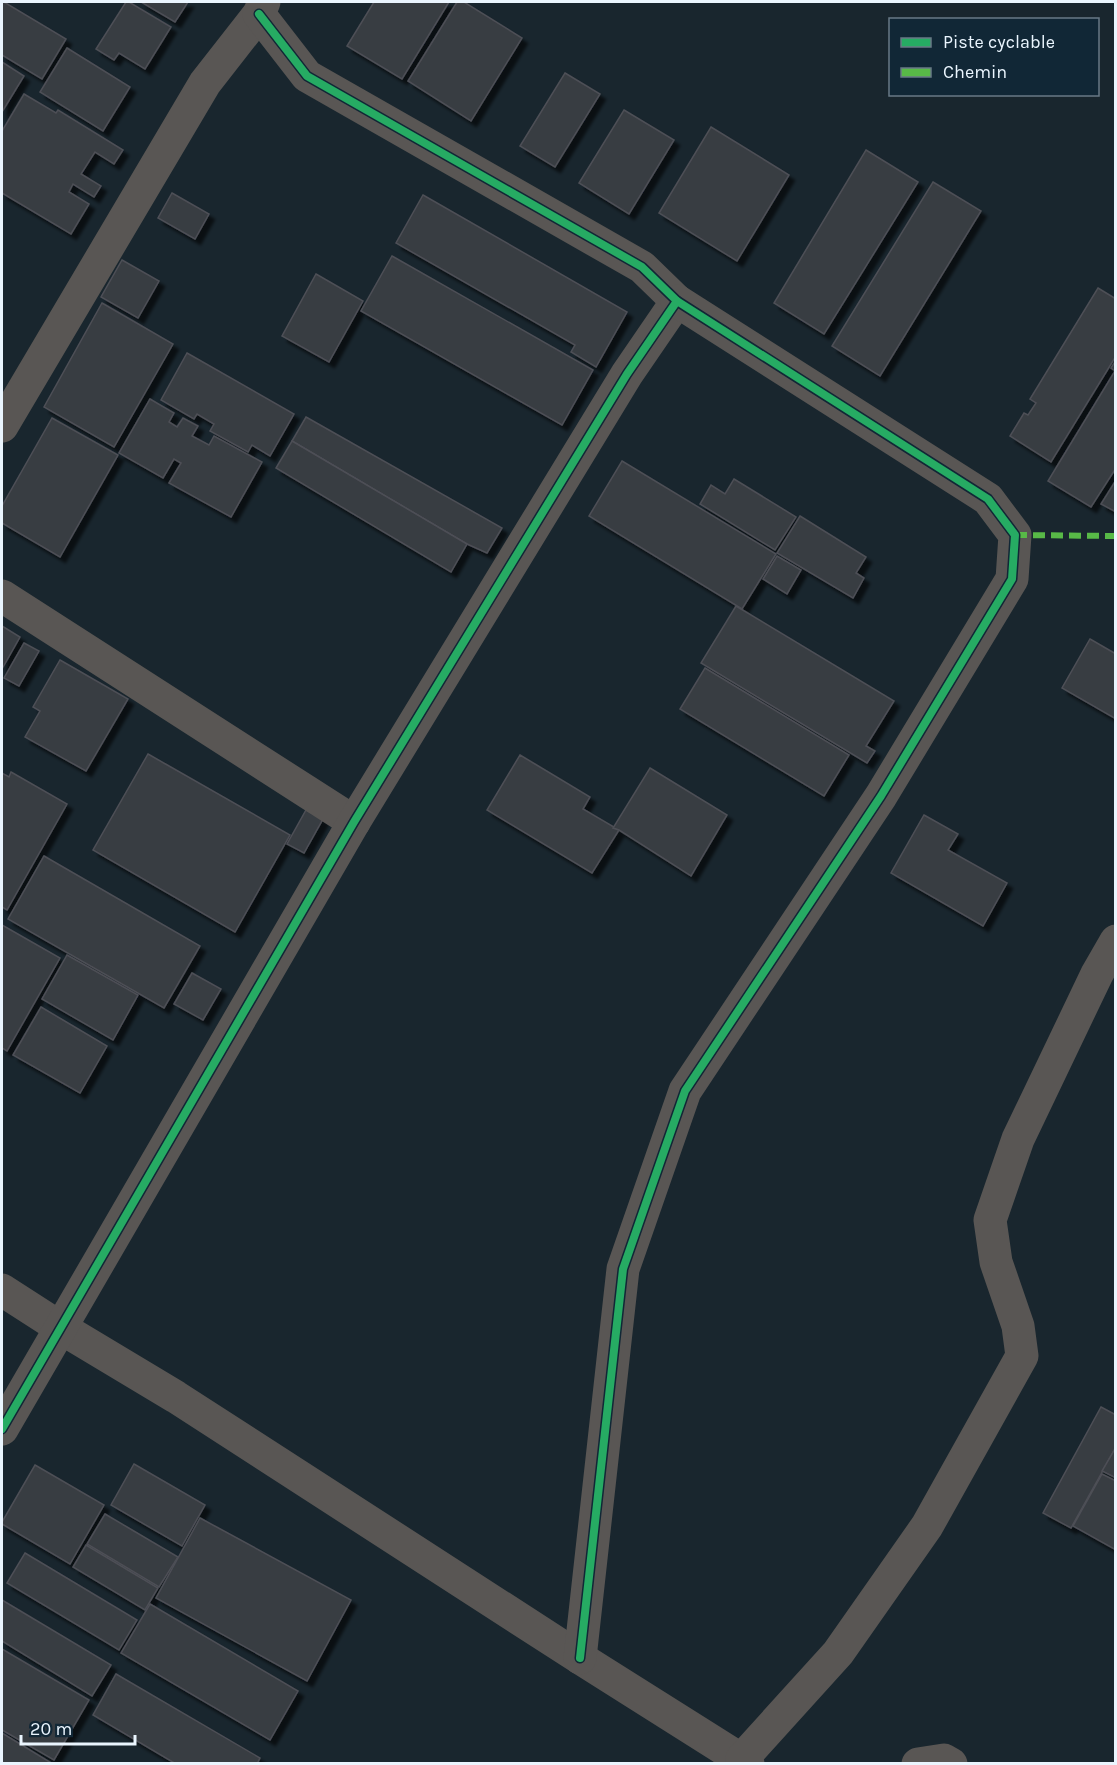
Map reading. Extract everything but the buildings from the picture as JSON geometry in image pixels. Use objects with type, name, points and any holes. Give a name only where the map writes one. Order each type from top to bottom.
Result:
[{"type":"street","points":[[2,426],[205,84],[261,8],[308,76],[642,267],[676,301],[988,499],[1015,535],[1012,579],[887,786],[685,1091],[624,1269],[580,1658]]},
{"type":"street","points":[[2,1428],[354,822],[627,374],[676,301]]},
{"type":"street","points":[[2,596],[354,822]]},
{"type":"street","points":[[2,1290],[176,1397],[745,1762],[838,1653],[920,1536],[1022,1356],[1018,1326],[996,1262],[990,1220],[1018,1139],[1097,974],[1116,941]]},
{"type":"street","points":[[918,1764],[944,1760],[951,1764]]},
{"type":"marked path","points":[[1015,535],[1116,536]]},
{"type":"cycle path","points":[[2,1429],[354,822],[627,374],[677,301],[642,267],[307,76],[259,14]]},
{"type":"cycle path","points":[[580,1658],[623,1269],[685,1091],[881,796],[1012,579],[1015,535],[988,499],[677,301]]}]
